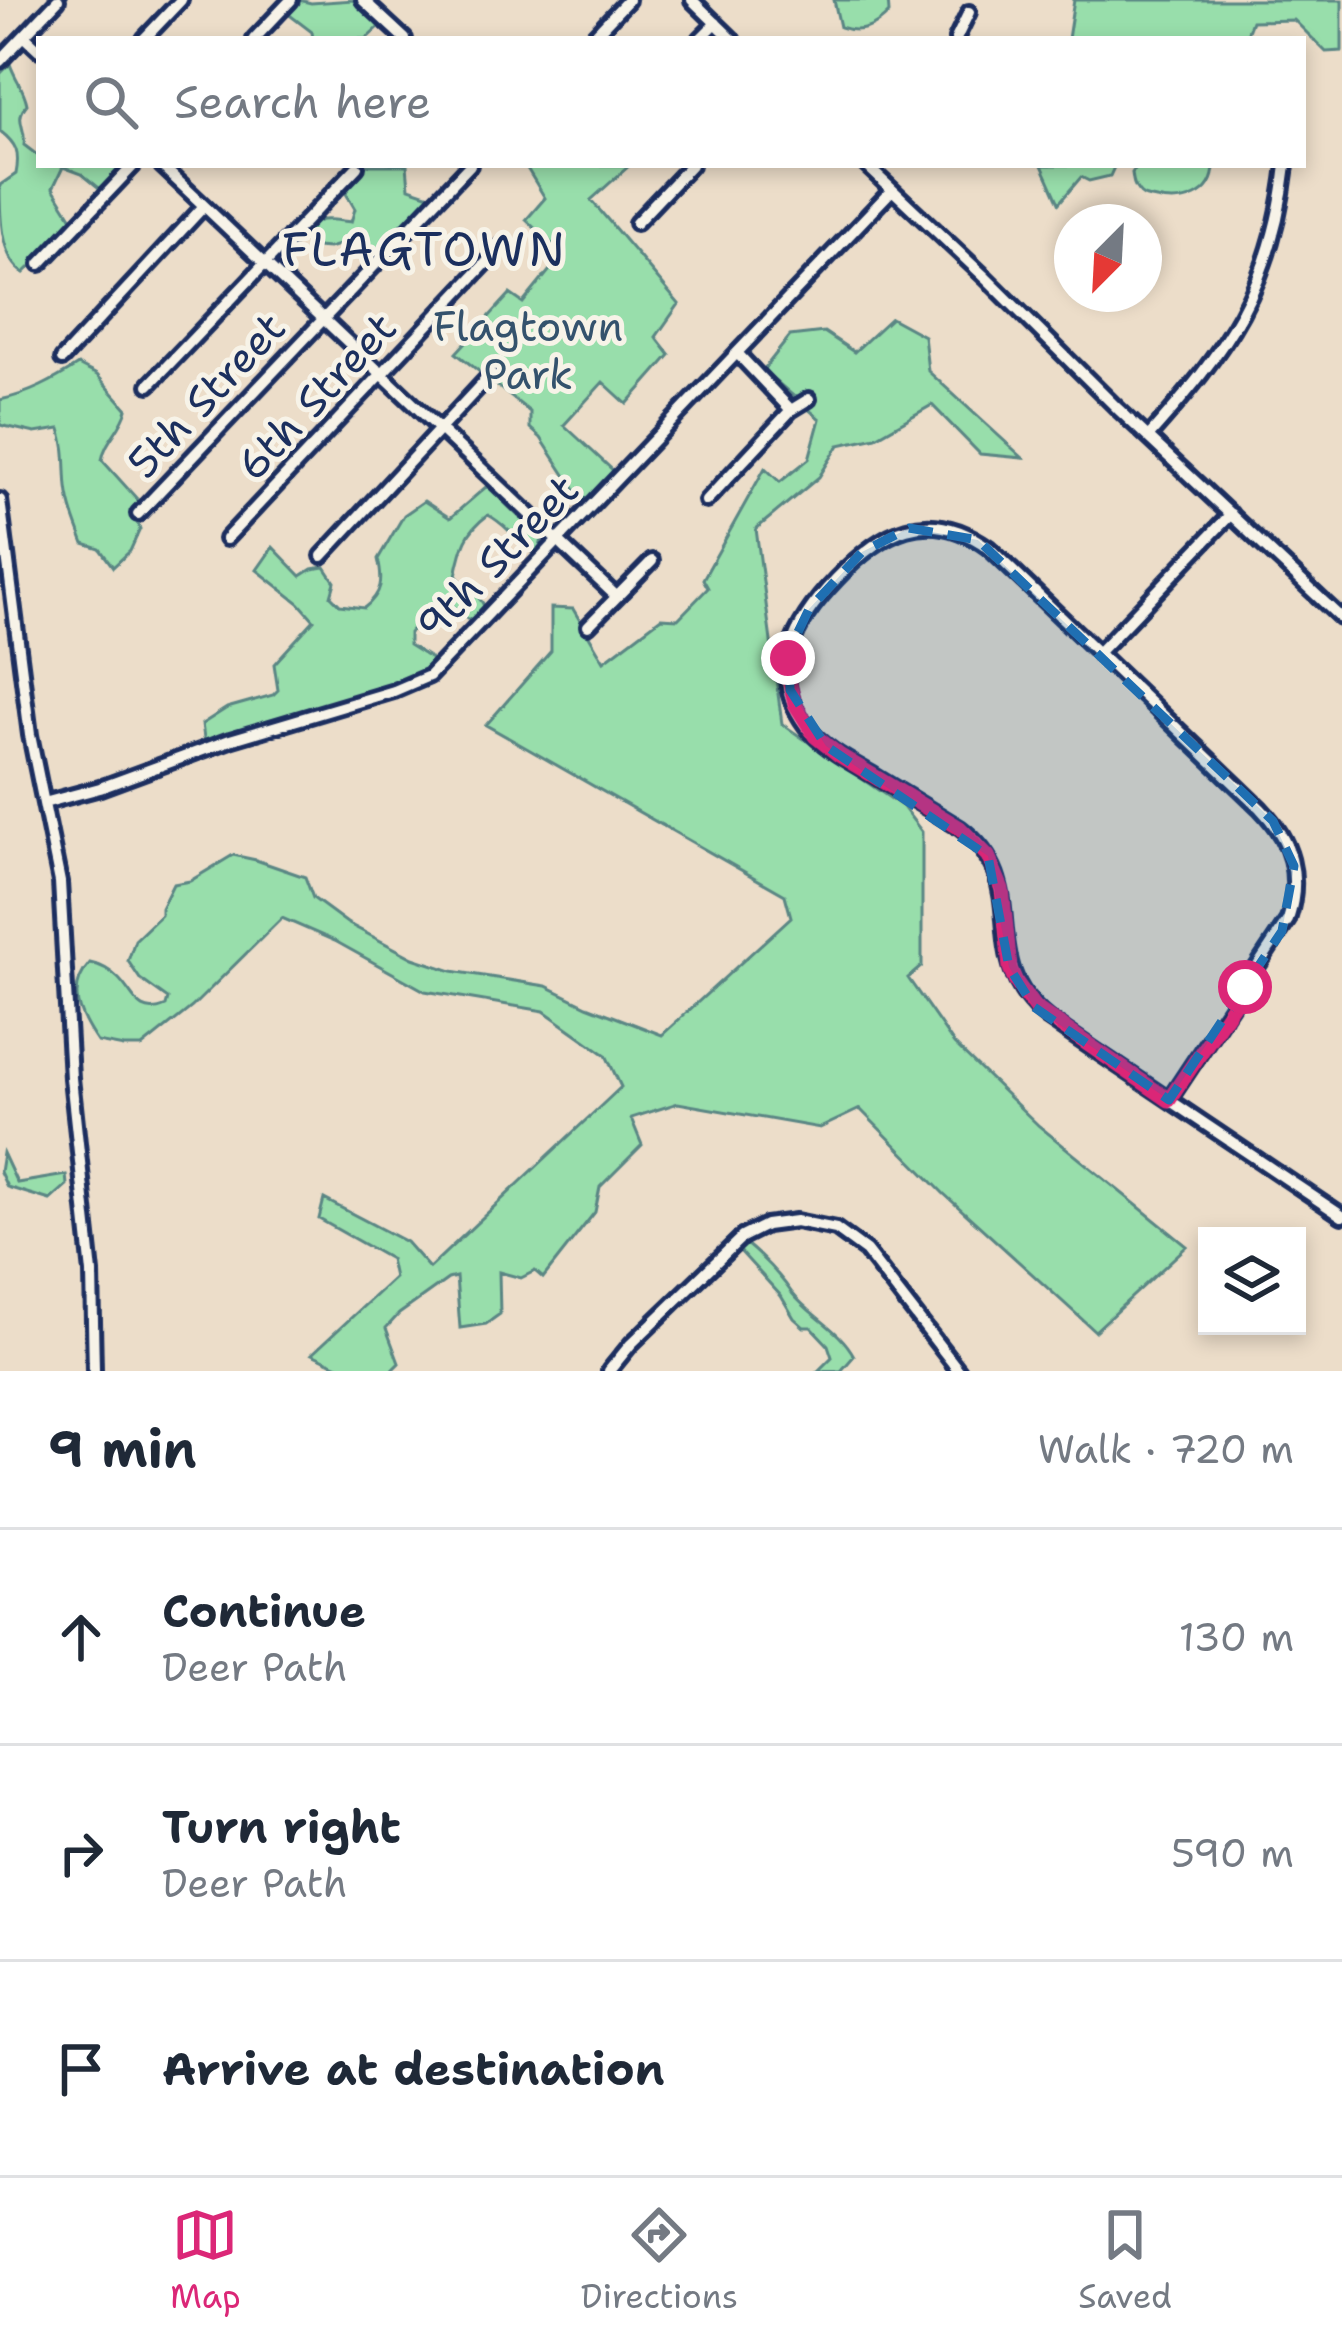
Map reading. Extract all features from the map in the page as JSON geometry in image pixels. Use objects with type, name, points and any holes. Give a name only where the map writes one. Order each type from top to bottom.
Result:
[{"type":"street","points":[[0,62],[58,0]]},
{"type":"street","points":[[147,36],[181,0]]},
{"type":"street","points":[[257,36],[291,0]]},
{"type":"street","points":[[363,0],[401,36]]},
{"type":"street","points":[[594,36],[628,0]]},
{"type":"street","points":[[692,0],[729,36]]},
{"type":"street","points":[[957,36],[969,12]]},
{"type":"street","points":[[703,36],[716,23]]},
{"type":"street","points":[[24,36],[36,47]]},
{"type":"street","points":[[40,264],[131,168]]},
{"type":"street","points":[[164,168],[616,596]]},
{"type":"street","points":[[149,386],[356,168]]},
{"type":"street","name":"5th Street","points":[[138,514],[467,168]]},
{"type":"street","points":[[636,223],[688,168]]},
{"type":"street","points":[[869,168],[1342,620]]},
{"type":"street","points":[[1148,437],[1213,361],[1241,316],[1268,256],[1286,168]]},
{"type":"street","name":"9th Street","points":[[44,803],[416,684],[439,667],[892,190]]},
{"type":"street","points":[[62,359],[204,206]]},
{"type":"street","name":"6th Street","points":[[226,539],[503,245]]},
{"type":"street","points":[[736,353],[791,410]]},
{"type":"street","points":[[322,556],[491,374]]},
{"type":"street","points":[[706,501],[791,410],[809,399]]},
{"type":"street","points":[[0,500],[30,735],[61,882],[71,1078],[92,1273],[94,1371]]},
{"type":"street","points":[[1098,652],[1231,514]]},
{"type":"street","points":[[1169,1100],[1282,932],[1295,894],[1294,866],[1286,842],[1273,821],[989,548],[964,533],[924,526],[897,531],[873,543],[816,600],[796,630],[788,676],[800,716],[826,746],[960,828],[988,856],[1002,889],[1010,968],[1034,1007],[1169,1100],[1342,1216]]},
{"type":"street","points":[[588,626],[652,561]]},
{"type":"street","points":[[609,1371],[742,1237],[766,1226],[796,1221],[836,1229],[866,1251],[953,1369]]},
{"type":"highlighted area","points":[[909,528],[978,540],[1273,821],[1294,866],[1282,931],[1169,1100],[1034,1007],[1009,967],[988,856],[826,746],[790,690],[789,651],[809,609],[862,552]]},
{"type":"green space","points":[[299,0],[353,0],[379,27],[369,36],[313,36],[287,13]]},
{"type":"green space","points":[[834,0],[888,0],[889,13],[867,28],[847,29],[840,27]]},
{"type":"green space","points":[[1074,0],[1342,0],[1342,51],[1326,52],[1294,20],[1252,21],[1246,36],[1068,36]]},
{"type":"green space","points":[[10,64],[27,104],[21,120],[24,145],[36,154],[36,168],[63,168],[53,188],[75,223],[24,273],[10,257],[3,235],[0,185],[16,174],[17,155],[0,131],[0,74]]},
{"type":"green space","points":[[66,168],[125,168],[104,192]]},
{"type":"green space","points":[[361,168],[407,168],[409,188],[433,196],[376,256],[360,242],[315,247],[298,237],[322,220],[351,222],[355,209],[344,190]]},
{"type":"green space","name":"Flagtown Park","points":[[527,168],[627,168],[591,200],[679,304],[656,337],[670,355],[627,404],[603,382],[564,425],[618,475],[588,510],[530,428],[530,412],[456,353],[510,294],[523,303],[563,254],[526,220],[545,198]]},
{"type":"green space","points":[[1043,168],[1114,168],[1110,176],[1089,181],[1081,177],[1059,203]]},
{"type":"green space","points":[[1136,168],[1214,168],[1203,191],[1176,201],[1140,193],[1132,173]]},
{"type":"green space","points":[[891,318],[924,336],[928,371],[1023,458],[980,454],[932,405],[876,437],[839,445],[819,477],[756,529],[782,724],[903,807],[922,832],[922,966],[908,978],[954,1044],[1039,1126],[1187,1246],[1095,1331],[943,1193],[860,1109],[820,1128],[678,1103],[631,1118],[642,1145],[600,1187],[595,1212],[543,1278],[535,1271],[521,1278],[499,1272],[500,1314],[486,1324],[460,1328],[456,1277],[399,1314],[386,1328],[399,1363],[391,1371],[349,1371],[312,1354],[394,1278],[390,1259],[319,1219],[324,1199],[406,1242],[429,1268],[621,1087],[606,1055],[544,1011],[425,991],[335,941],[282,918],[192,1007],[142,1047],[97,1042],[78,1002],[83,973],[90,963],[102,967],[143,1007],[166,1006],[168,999],[140,979],[128,961],[135,940],[161,915],[173,884],[190,881],[233,855],[305,877],[313,898],[347,923],[413,958],[452,971],[546,986],[662,1035],[791,917],[785,895],[486,725],[551,651],[551,608],[573,609],[604,661],[661,618],[678,619],[708,588],[703,579],[765,468],[780,482],[809,459],[820,419],[763,370],[790,336],[824,332],[854,352]]},
{"type":"green space","points":[[78,365],[97,375],[127,409],[102,460],[138,500],[133,514],[140,529],[130,551],[113,567],[100,549],[84,544],[81,537],[68,494],[60,429],[35,433],[0,425],[0,400],[40,386]]},
{"type":"green space","points":[[487,486],[542,539],[539,551],[488,515],[474,528],[456,575],[485,608],[477,619],[467,619],[451,604],[445,605],[409,633],[409,645],[438,663],[413,683],[205,745],[202,724],[227,708],[278,690],[274,664],[314,620],[257,570],[273,547],[301,576],[325,567],[335,582],[331,596],[340,605],[364,608],[380,586],[378,559],[404,515],[424,501],[450,518]]},
{"type":"green space","points":[[3,1153],[17,1183],[66,1175],[67,1185],[50,1200],[7,1187],[0,1172]]},
{"type":"green space","points":[[745,1243],[848,1346],[854,1356],[841,1371],[818,1371],[832,1357],[828,1345],[794,1318],[781,1296],[739,1250]]},
{"type":"district","name":"FLAGTOWN","points":[[425,249]]},
{"type":"route","points":[[788,658],[795,704],[815,736],[960,828],[988,856],[1002,889],[1006,955],[1013,978],[1047,1018],[1169,1100],[1245,987]]}]
